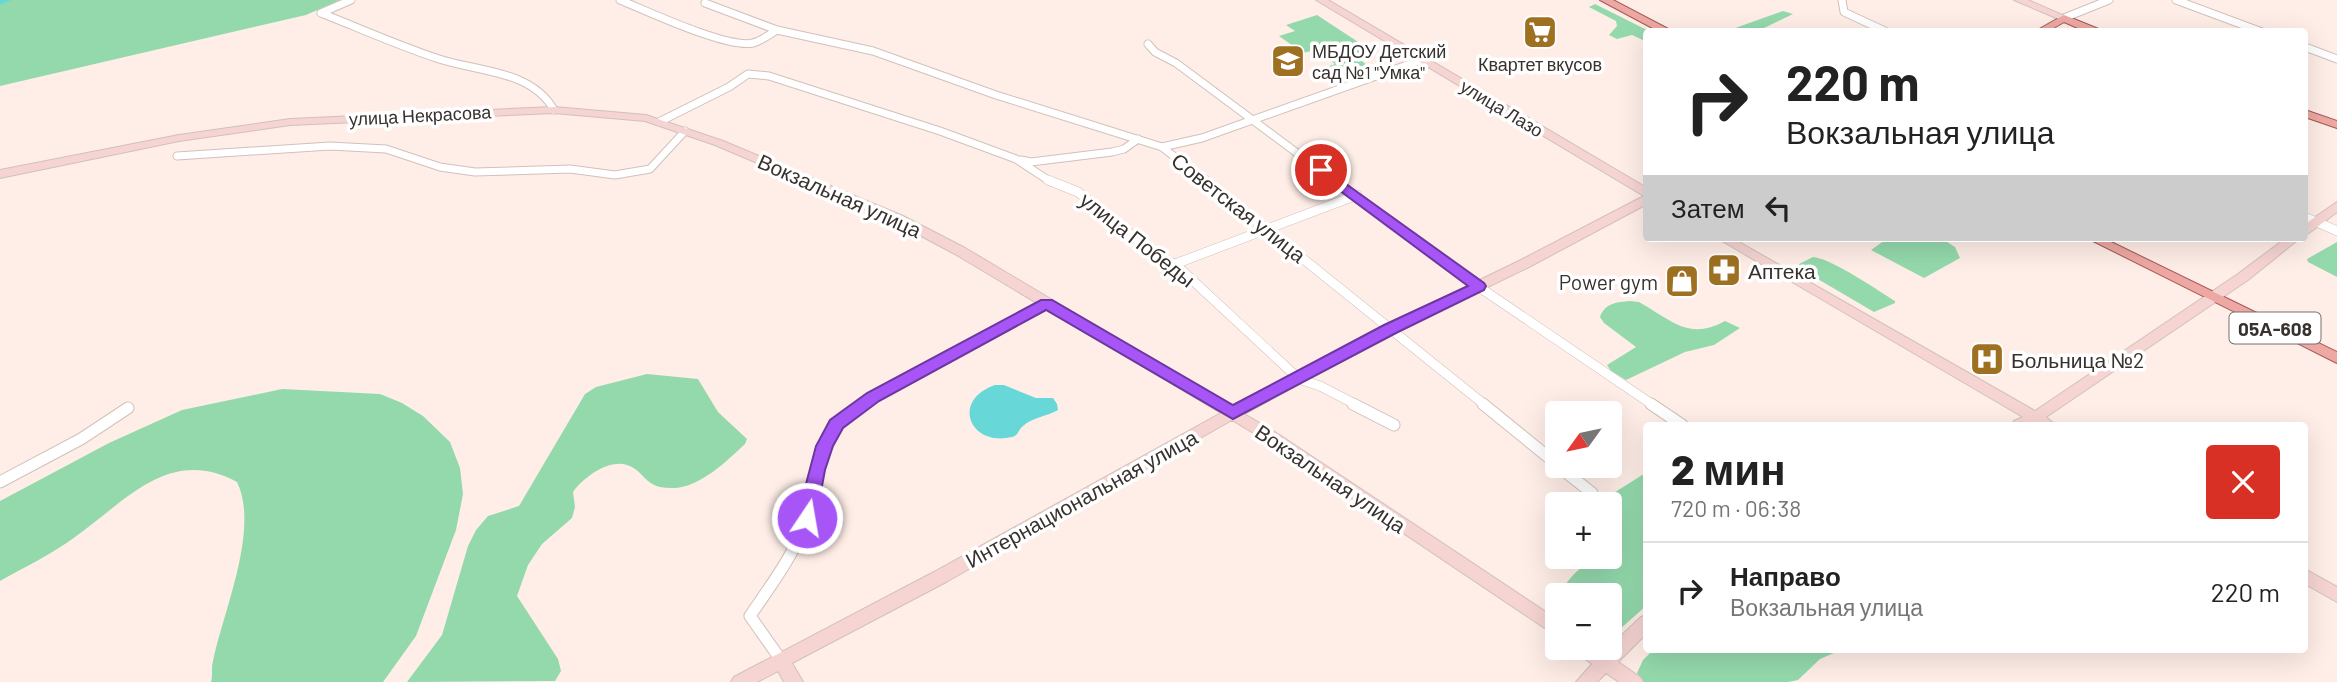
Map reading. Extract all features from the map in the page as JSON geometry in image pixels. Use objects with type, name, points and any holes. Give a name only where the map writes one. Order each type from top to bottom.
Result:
[{"type":"main road","name":"улица Лазо","points":[[1321,0],[1643,191]]},
{"type":"main road","points":[[1605,0],[1661,28]]},
{"type":"main road","points":[[2019,0],[2088,28]]},
{"type":"main road","points":[[2046,28],[2064,18]]},
{"type":"main road","name":"Вокзальная улица","points":[[554,110],[635,115],[659,122],[899,219],[960,251],[1233,413],[1545,621]]},
{"type":"main road","name":"улица Некрасова","points":[[0,174],[168,140],[290,122],[554,110]]},
{"type":"main road","points":[[2308,114],[2337,125]]},
{"type":"main road","name":"Интернациональная улица","points":[[740,682],[940,577],[1233,413],[1390,329],[1643,201]]},
{"type":"main road","points":[[2308,223],[2337,206]]},
{"type":"main road","points":[[1730,242],[2042,421],[2289,242]]},
{"type":"main road","name":"05А-608","points":[[2101,242],[2337,358]]},
{"type":"main road","points":[[2308,578],[2337,595]]},
{"type":"main road","points":[[1585,682],[1643,626]]},
{"type":"main road","points":[[781,660],[794,682]]},
{"type":"main road","points":[[1602,660],[1634,682]]},
{"type":"street","name":"улица Некрасова","points":[[351,0],[321,13],[438,59],[510,76],[545,94],[554,110]]},
{"type":"street","points":[[620,0],[688,28],[741,44],[755,43],[777,30]]},
{"type":"street","points":[[1842,0],[1844,12],[1878,28]]},
{"type":"street","points":[[2064,18],[2109,0]]},
{"type":"street","points":[[2176,0],[2251,28]]},
{"type":"street","name":"Советская улица","points":[[705,3],[777,30],[873,51],[1021,103],[1162,147],[1269,229],[1545,454]]},
{"type":"street","points":[[1147,44],[1479,286],[1678,422]]},
{"type":"street","points":[[2308,48],[2337,59]]},
{"type":"street","points":[[1162,147],[1202,138],[1422,60]]},
{"type":"street","name":"улица Победы","points":[[659,122],[748,75],[769,76],[940,131],[1016,159],[1055,184],[1077,192],[1161,259],[1175,264],[1299,379],[1320,386],[1394,425]]},
{"type":"street","points":[[177,156],[330,146],[386,149],[440,167],[475,172],[570,169],[615,175],[650,169],[685,131]]},
{"type":"street","points":[[1016,159],[1031,162],[1112,152],[1124,149],[1138,139]]},
{"type":"street","points":[[1175,264],[1357,195]]},
{"type":"street","points":[[2308,223],[2337,231]]},
{"type":"street","points":[[781,660],[750,616],[787,562],[797,541],[807,518],[824,446],[836,424],[873,397],[1046,303]]},
{"type":"street","points":[[0,482],[88,434],[128,408]]},
{"type":"street","name":"Советская улица","points":[[1574,478],[1591,492]]},
{"type":"green space","points":[[0,0],[340,0],[306,15],[0,86]]},
{"type":"green space","points":[[1595,4],[1643,28],[1643,40],[1632,35],[1617,39],[1609,35],[1617,26],[1616,21],[1589,7]]},
{"type":"green space","points":[[1783,11],[1793,14],[1764,28],[1735,28]]},
{"type":"green space","points":[[1317,15],[1375,53],[1358,58],[1368,66],[1339,75],[1327,67],[1335,64],[1315,50],[1303,53],[1279,36],[1295,31],[1286,25]]},
{"type":"green space","points":[[1882,242],[1947,242],[1955,247],[1960,258],[1924,278],[1871,250]]},
{"type":"green space","points":[[2337,242],[2337,277],[2308,262],[2307,259]]},
{"type":"green space","points":[[1813,257],[1843,269],[1895,303],[1874,312],[1799,268],[1799,264]]},
{"type":"green space","points":[[1630,301],[1639,302],[1690,329],[1712,327],[1725,321],[1740,328],[1714,345],[1685,352],[1626,380],[1611,371],[1607,365],[1636,347],[1600,317],[1608,306]]},
{"type":"green space","points":[[647,374],[698,379],[718,412],[747,439],[745,444],[702,479],[683,487],[656,486],[633,468],[620,464],[597,471],[573,492],[575,507],[572,518],[542,544],[528,565],[517,596],[558,659],[561,671],[555,681],[407,682],[442,635],[468,546],[476,530],[488,516],[519,506],[585,394],[596,387]]},
{"type":"green space","points":[[282,389],[380,394],[402,403],[423,416],[450,442],[460,468],[463,494],[456,530],[416,636],[383,682],[211,682],[213,661],[237,571],[244,523],[243,501],[237,482],[213,472],[190,470],[149,482],[48,555],[0,581],[0,501],[109,443],[182,410]]},
{"type":"green space","points":[[1643,475],[1643,609],[1622,627],[1622,583],[1567,583],[1579,569],[1622,569],[1622,492],[1615,492]]},
{"type":"green space","points":[[1650,653],[1834,653],[1820,659],[1798,680],[1788,682],[1644,682],[1637,673]]},
{"type":"water","points":[[995,385],[1004,385],[1036,398],[1053,398],[1058,410],[1026,423],[1012,437],[997,438],[985,435],[976,429],[970,411],[973,401],[981,392]]},
{"type":"waterway","points":[[0,1],[4,0]]},
{"type":"place","name":"Квартет вкусов","points":[[1540,32]]},
{"type":"place","name":"МБДОУ Детский сад №1 \"Умка\"","points":[[1288,61]]},
{"type":"place","name":"Аптека","points":[[1724,270]]},
{"type":"place","name":"Power gym","points":[[1682,281]]},
{"type":"place","name":"Больница №2","points":[[1987,359]]},
{"type":"route","points":[[807,518],[824,446],[836,424],[846,415],[873,397],[1046,303],[1233,413],[1390,329],[1479,286],[1321,170]]}]
